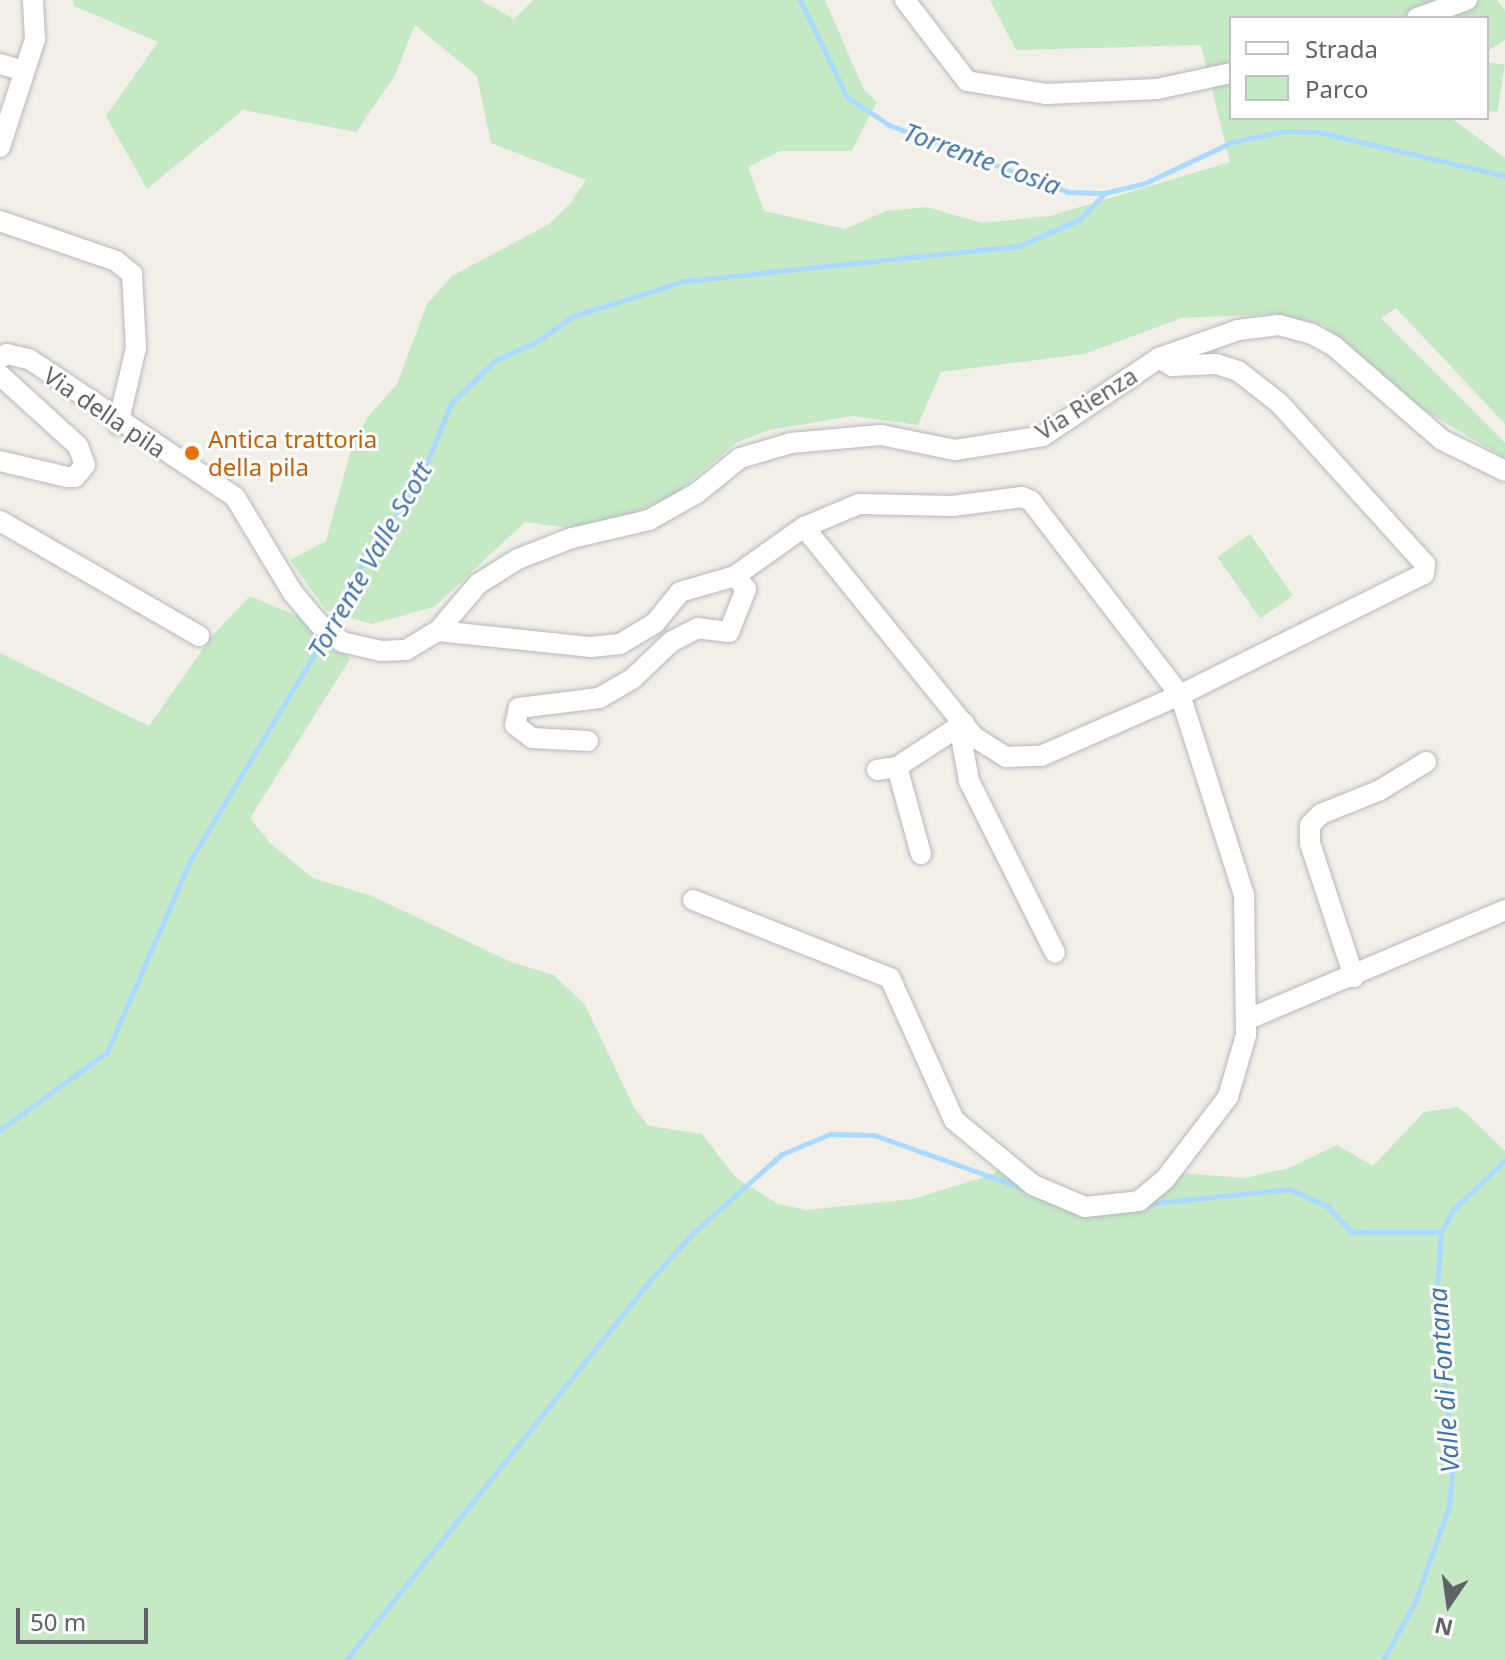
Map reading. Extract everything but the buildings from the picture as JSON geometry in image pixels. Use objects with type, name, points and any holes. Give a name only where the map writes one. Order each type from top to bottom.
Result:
[{"type":"street","points":[[0,147],[35,39],[33,0]]},
{"type":"street","points":[[905,0],[967,81],[1046,94],[1157,89],[1229,73]]},
{"type":"street","points":[[1423,16],[1467,0]]},
{"type":"street","points":[[0,64],[24,71]]},
{"type":"street","points":[[0,221],[116,261],[132,274],[136,348],[118,424]]},
{"type":"street","name":"Via Rienza","points":[[342,642],[406,650],[438,631],[478,584],[518,559],[572,538],[649,520],[740,458],[791,443],[881,435],[955,450],[1043,436],[1159,358],[1238,330],[1279,325],[1312,334],[1335,347],[1442,440],[1505,471]]},
{"type":"street","name":"Via della pila","points":[[0,358],[7,354],[29,359],[118,424],[235,497],[293,593],[342,642]]},
{"type":"street","points":[[804,527],[974,737],[1006,757],[1041,756],[1180,695],[1383,598],[1424,574],[1425,564],[1279,403],[1238,371],[1217,364],[1172,366],[1159,358]]},
{"type":"street","points":[[0,375],[78,446],[85,465],[75,477],[67,477],[0,461]]},
{"type":"street","points":[[438,631],[591,647],[620,644],[655,623],[680,592],[735,576],[804,527],[859,504],[1031,501],[1180,695],[1244,895],[1246,1020],[1228,1097],[1166,1178],[1139,1201],[1085,1207],[1033,1185],[954,1120],[890,978],[693,900]]},
{"type":"street","points":[[0,521],[199,636]]},
{"type":"street","points":[[588,741],[532,738],[515,725],[519,708],[599,698],[632,679],[671,642],[698,628],[729,632],[746,589],[735,576]]},
{"type":"street","points":[[921,854],[887,768],[964,723]]},
{"type":"street","points":[[964,723],[961,736],[969,781],[1055,953]]},
{"type":"street","points":[[1354,977],[1310,843],[1310,825],[1321,814],[1380,790],[1426,762]]},
{"type":"street","points":[[1246,1020],[1354,977],[1505,910]]},
{"type":"green space","points":[[73,0],[480,0],[514,19],[533,0],[825,0],[864,90],[877,102],[851,151],[780,151],[748,167],[764,211],[845,229],[886,211],[927,207],[982,223],[1050,216],[1230,162],[1201,45],[1016,50],[990,0],[1497,0],[1505,10],[1505,40],[1489,50],[1489,16],[1229,16],[1229,120],[1454,120],[1505,158],[1505,424],[1396,308],[1381,318],[1505,443],[1505,458],[1410,402],[1324,325],[1275,314],[1182,318],[1084,354],[941,372],[918,425],[853,416],[769,430],[736,443],[673,496],[624,517],[569,528],[525,522],[434,607],[371,624],[326,610],[290,560],[326,541],[352,446],[368,417],[397,384],[427,304],[452,276],[549,224],[570,204],[586,180],[491,143],[477,76],[415,25],[394,77],[356,132],[243,110],[147,189],[106,116],[158,42],[74,6]]},
{"type":"green space","points":[[1489,62],[1505,65],[1497,112],[1489,111]]},
{"type":"green space","points":[[1250,534],[1293,595],[1260,618],[1217,557]]},
{"type":"green space","points":[[250,596],[307,620],[350,659],[250,818],[271,844],[313,878],[372,896],[511,962],[554,975],[585,1005],[635,1109],[649,1126],[702,1134],[736,1178],[778,1204],[806,1210],[913,1199],[994,1174],[1009,1155],[1052,1190],[1087,1203],[1143,1192],[1167,1172],[1245,1178],[1289,1168],[1337,1145],[1373,1166],[1424,1112],[1457,1107],[1466,1113],[1505,1151],[1505,1660],[0,1660],[0,653],[149,726],[212,636]]},
{"type":"waterway","name":"Torrente Cosia","points":[[800,0],[847,97],[889,125],[1068,192],[1105,193],[1145,183],[1232,142],[1284,131],[1319,132],[1505,176]]},
{"type":"waterway","name":"Torrente Valle Scott","points":[[330,627],[363,562],[419,482],[451,403],[496,360],[538,341],[573,316],[684,281],[1019,246],[1080,219],[1105,193]]},
{"type":"waterway","name":"Torrente Valle Scott","points":[[0,1130],[107,1052],[190,861],[325,636]]},
{"type":"waterway","points":[[346,1660],[652,1278],[693,1233],[782,1154],[830,1134],[874,1135],[1026,1189]]},
{"type":"waterway","name":"Valle di Fontana","points":[[1383,1660],[1415,1602],[1449,1506],[1453,1462],[1436,1298],[1441,1232],[1452,1211],[1505,1160]]},
{"type":"waterway","points":[[1146,1204],[1289,1189],[1327,1206],[1352,1232],[1441,1232]]},
{"type":"place","name":"Antica trattoria della pila","points":[[192,453]]}]
